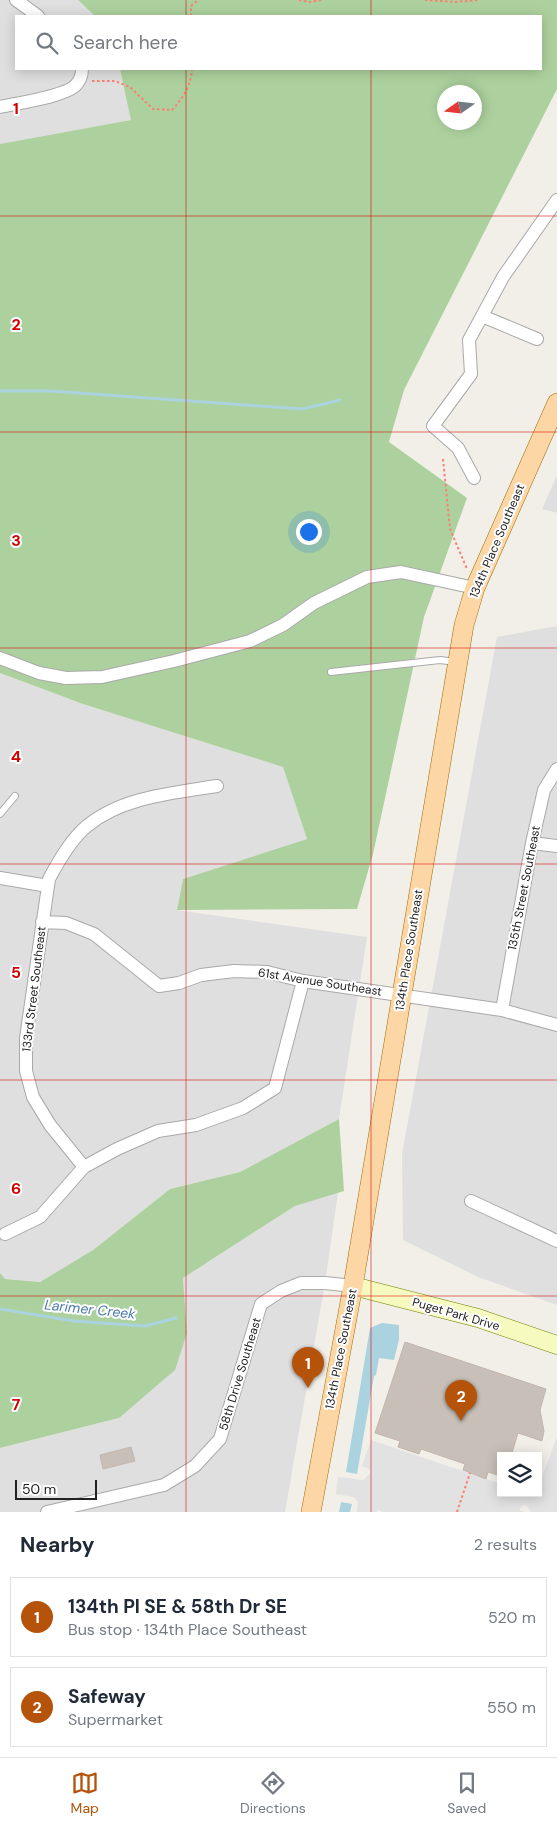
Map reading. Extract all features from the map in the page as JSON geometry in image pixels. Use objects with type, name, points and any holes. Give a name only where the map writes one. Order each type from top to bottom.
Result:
[{"type":"main road","name":"134th Place Southeast","points":[[311,1512],[353,1286],[464,625],[475,588],[557,403]]},
{"type":"street","points":[[16,0],[37,15]]},
{"type":"street","points":[[0,107],[67,91],[76,85],[82,72]]},
{"type":"street","points":[[474,478],[458,448],[433,426],[471,374],[469,340],[503,277],[557,200]]},
{"type":"street","points":[[482,316],[537,339]]},
{"type":"street","points":[[0,658],[39,673],[66,678],[102,677],[250,641],[283,625],[314,603],[367,577],[401,572],[475,588]]},
{"type":"street","name":"135th Street Southeast","points":[[502,1010],[532,843],[544,790],[557,769]]},
{"type":"street","name":"133rd Street Southeast","points":[[84,1167],[50,1126],[33,1097],[26,1071],[26,1038],[49,878],[60,858],[85,827],[103,814],[131,803],[163,795],[217,786]]},
{"type":"street","points":[[532,843],[557,846]]},
{"type":"street","points":[[0,878],[48,886]]},
{"type":"street","name":"61st Avenue Southeast","points":[[42,922],[66,923],[94,934],[159,986],[178,983],[201,975],[234,971],[267,972],[303,981],[502,1010],[557,1024]]},
{"type":"street","points":[[4,1234],[40,1217],[84,1167],[117,1149],[158,1131],[196,1125],[243,1108],[275,1088],[303,981]]},
{"type":"street","points":[[471,1201],[557,1241]]},
{"type":"street","name":"58th Drive Southeast","points":[[47,1512],[164,1485],[195,1466],[220,1439],[262,1304],[281,1291],[302,1283],[353,1286]]},
{"type":"street","name":"Puget Park Drive","points":[[353,1286],[478,1318],[557,1345]]},
{"type":"lane","points":[[331,672],[440,660],[458,663]]},
{"type":"lane","points":[[0,814],[15,796]]},
{"type":"path","points":[[191,15],[191,6],[198,0]]},
{"type":"path","points":[[299,0],[309,2],[322,0]]},
{"type":"path","points":[[425,0],[455,2],[478,0]]},
{"type":"path","points":[[82,72],[93,81],[116,81],[130,87],[152,108],[172,110],[184,96],[192,76],[192,70]]},
{"type":"path","points":[[443,459],[450,529],[475,588]]},
{"type":"path","points":[[457,1512],[470,1473]]},
{"type":"shaded area","points":[[0,0],[78,0],[94,15],[15,15],[15,70],[120,70],[132,120],[0,144]]},
{"type":"shaded area","points":[[557,475],[557,513],[542,509]]},
{"type":"shaded area","points":[[557,626],[557,1305],[478,1277],[403,1240],[402,1154],[497,637]]},
{"type":"shaded area","points":[[0,673],[83,704],[283,767],[307,839],[183,879],[177,910],[367,937],[339,1119],[240,1172],[170,1189],[93,1250],[40,1282],[5,1279],[0,1273]]},
{"type":"shaded area","points":[[339,1186],[325,1283],[285,1512],[0,1512],[0,1448],[119,1418],[187,1333],[183,1278],[307,1198]]},
{"type":"shaded area","points":[[557,1437],[557,1512],[531,1512],[527,1506],[523,1505],[519,1510],[525,1512],[384,1512],[377,1510],[377,1512],[357,1512],[358,1502],[354,1497],[336,1494],[338,1477],[363,1480],[370,1474],[371,1470],[362,1466],[371,1440],[497,1483],[497,1497],[542,1497],[542,1477]]},
{"type":"green space","points":[[78,0],[557,0],[557,89],[404,390],[389,442],[467,498],[424,617],[373,854],[357,909],[177,910],[183,879],[307,839],[283,767],[83,704],[0,673],[0,144],[131,120],[120,70],[542,70],[542,15],[94,15]]},
{"type":"green space","points":[[339,1119],[344,1191],[295,1206],[183,1278],[187,1333],[175,1370],[119,1418],[0,1448],[0,1273],[5,1279],[40,1282],[93,1250],[170,1189],[240,1172]]},
{"type":"water","points":[[382,1323],[399,1325],[399,1340],[394,1360],[379,1358],[376,1375],[374,1376],[357,1474],[346,1472],[370,1328]]},
{"type":"water","points":[[341,1502],[352,1504],[350,1512],[339,1512]]},
{"type":"building","points":[[405,1342],[546,1389],[540,1410],[544,1431],[542,1441],[518,1433],[512,1452],[497,1452],[497,1475],[488,1472],[486,1479],[463,1470],[465,1464],[421,1449],[419,1454],[398,1447],[400,1441],[375,1433]]},
{"type":"building","points":[[131,1447],[135,1461],[103,1469],[100,1455]]},
{"type":"waterway","points":[[0,391],[51,391],[303,409],[340,400]]},
{"type":"waterway","name":"Larimer Creek","points":[[0,1309],[74,1321],[145,1326],[176,1318]]},
{"type":"place","name":"134th Pl SE & 58th Dr SE","points":[[308,1388]]},
{"type":"place","name":"Safeway","points":[[461,1421]]}]
